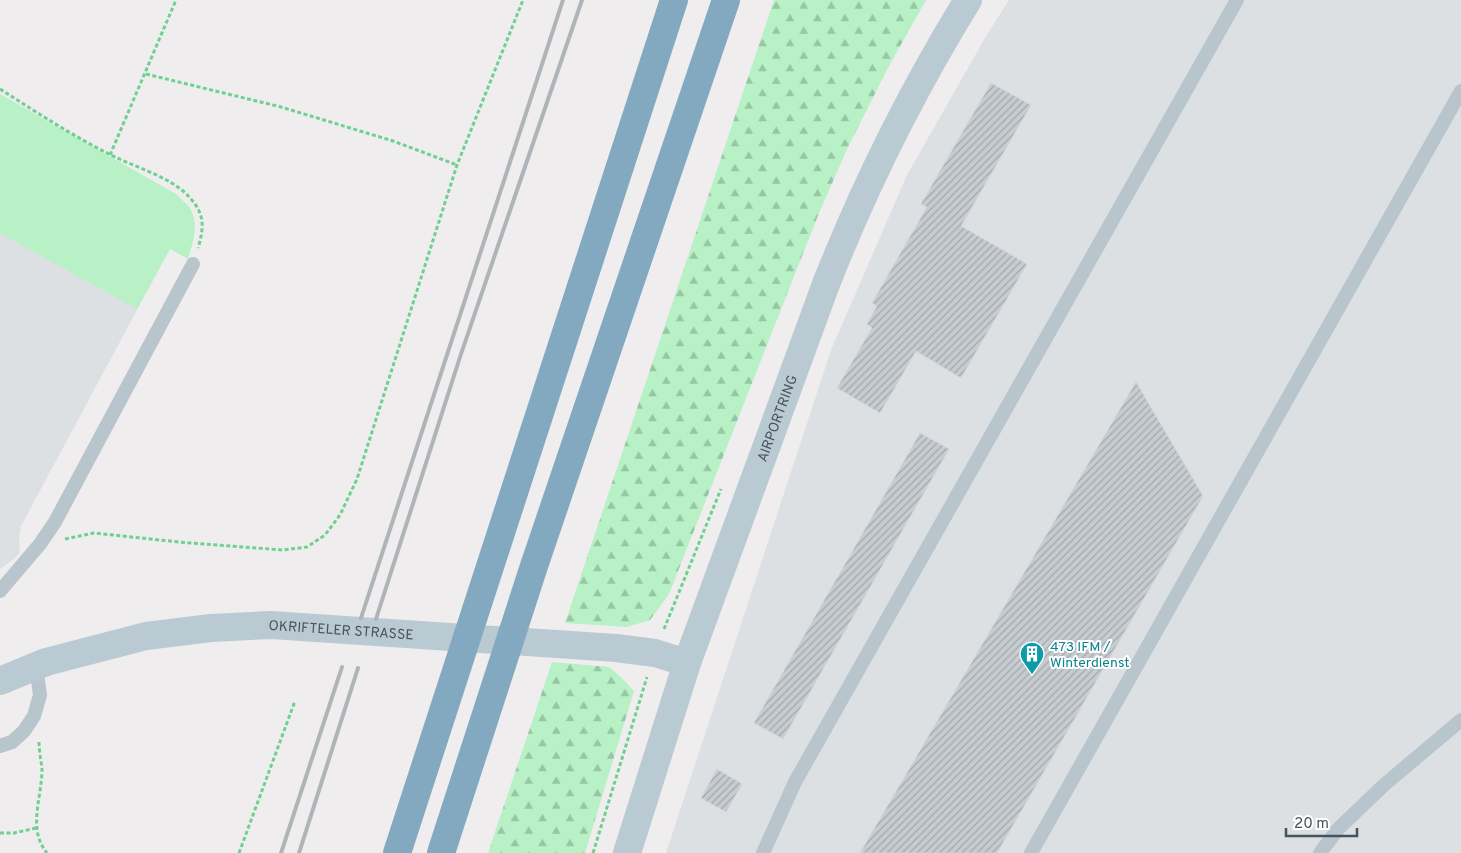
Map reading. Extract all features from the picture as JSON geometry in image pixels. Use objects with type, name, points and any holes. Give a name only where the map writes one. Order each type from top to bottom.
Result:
[{"type":"highway","points":[[397,853],[674,0]]},
{"type":"highway","points":[[441,853],[534,566],[726,0]]},
{"type":"street","name":"AIRPORTRING","points":[[627,853],[687,663],[826,284],[874,170],[917,86],[968,0]]},
{"type":"street","name":"OKRIFTELER STRASSE","points":[[2,674],[146,636],[211,628],[271,625],[616,648],[655,653],[687,663]]},
{"type":"lane","points":[[763,853],[795,782],[1237,0]]},
{"type":"lane","points":[[1031,853],[1461,91]]},
{"type":"lane","points":[[0,591],[40,544],[55,522],[193,264]]},
{"type":"lane","points":[[0,746],[12,742],[24,731],[34,716],[40,695],[36,666]]},
{"type":"lane","points":[[1320,853],[1338,829],[1377,791],[1461,720]]},
{"type":"path","points":[[110,155],[176,0]]},
{"type":"path","points":[[40,544],[94,533],[283,550],[307,547],[325,535],[340,515],[357,479],[457,165],[523,0]]},
{"type":"path","points":[[146,74],[281,106],[393,141],[457,165]]},
{"type":"path","points":[[0,89],[110,155],[175,185],[190,198],[202,216],[201,238],[193,264]]},
{"type":"path","points":[[593,853],[655,653]]},
{"type":"path","points":[[239,853],[295,701]]},
{"type":"path","points":[[34,716],[42,770],[36,828],[40,845],[47,853]]},
{"type":"path","points":[[0,833],[14,833],[36,828]]},
{"type":"shaded area","points":[[1009,0],[1461,0],[1461,853],[666,853],[831,350],[907,175],[985,38]]},
{"type":"shaded area","points":[[0,121],[182,226],[21,526],[19,538],[20,552],[0,569]]},
{"type":"green space","points":[[774,0],[926,0],[889,66],[848,147],[819,213],[669,594],[650,620],[627,627],[565,623]]},
{"type":"green space","points":[[0,94],[176,194],[190,208],[195,227],[188,259],[170,249],[137,309],[0,233]]},
{"type":"green space","points":[[552,662],[609,667],[634,691],[585,853],[488,853]]},
{"type":"building","points":[[991,83],[1031,105],[961,226],[1027,264],[961,378],[916,351],[880,413],[837,388],[872,328],[867,324],[877,306],[872,303],[927,207],[921,204]]},
{"type":"building","name":"473 IFM / Winterdienst","points":[[1136,382],[1203,496],[997,853],[860,853]]},
{"type":"building","points":[[920,433],[949,449],[783,739],[754,723]]},
{"type":"building","points":[[717,769],[742,784],[726,812],[701,798]]},
{"type":"railway","points":[[361,618],[563,0]]},
{"type":"railway","points":[[376,619],[460,357],[582,0]]},
{"type":"railway","points":[[281,853],[342,667]]},
{"type":"railway","points":[[299,853],[358,668]]},
{"type":"place","name":"473 IFM / Winterdienst","points":[[1032,675]]}]
